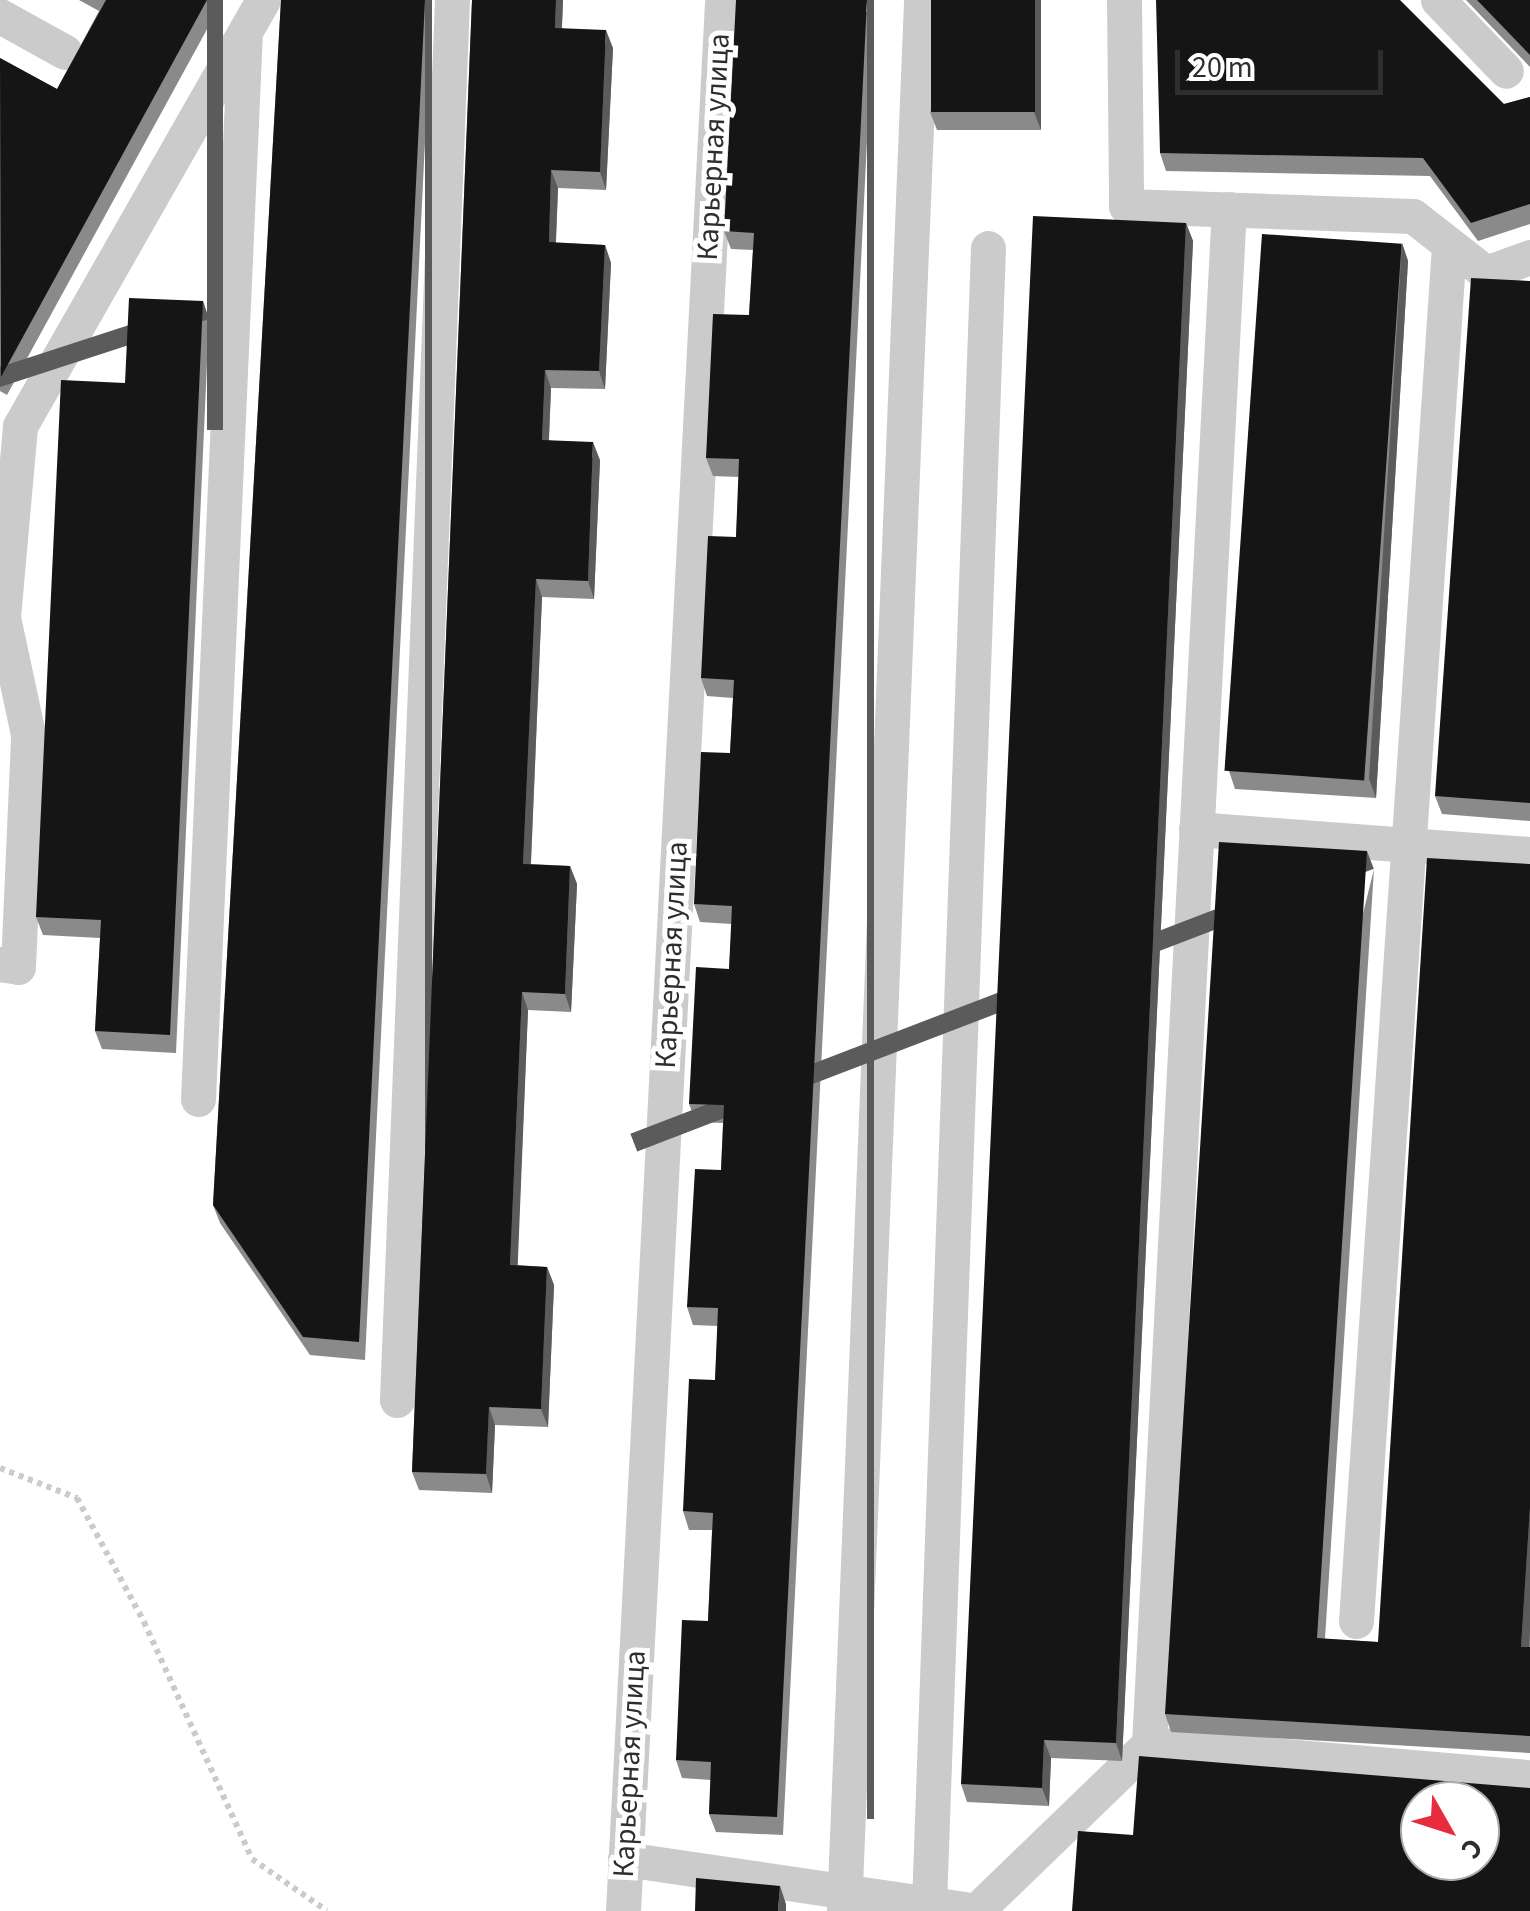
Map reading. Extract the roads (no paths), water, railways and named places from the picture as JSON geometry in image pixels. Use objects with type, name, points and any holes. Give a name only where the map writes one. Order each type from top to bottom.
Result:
[{"type":"lane","points":[[0,964],[18,967],[28,734],[2,617],[20,426],[263,0]]},
{"type":"lane","points":[[397,1400],[452,0]]},
{"type":"lane","name":"Карьерная улица","points":[[623,1911],[722,0]]},
{"type":"lane","points":[[844,1901],[921,0]]},
{"type":"lane","points":[[1124,0],[1126,206],[1413,216],[1486,273],[1530,256]]},
{"type":"lane","points":[[1438,0],[1506,71]]},
{"type":"lane","points":[[0,16],[65,52]]},
{"type":"lane","points":[[198,1099],[245,32]]},
{"type":"lane","points":[[625,1858],[844,1901],[930,1904],[976,1911],[1149,1744],[1229,209]]},
{"type":"lane","points":[[1356,1621],[1450,245]]},
{"type":"lane","points":[[930,1904],[988,248]]},
{"type":"lane","points":[[1196,828],[1409,840],[1530,854]]},
{"type":"lane","points":[[1149,1744],[1530,1777]]}]
